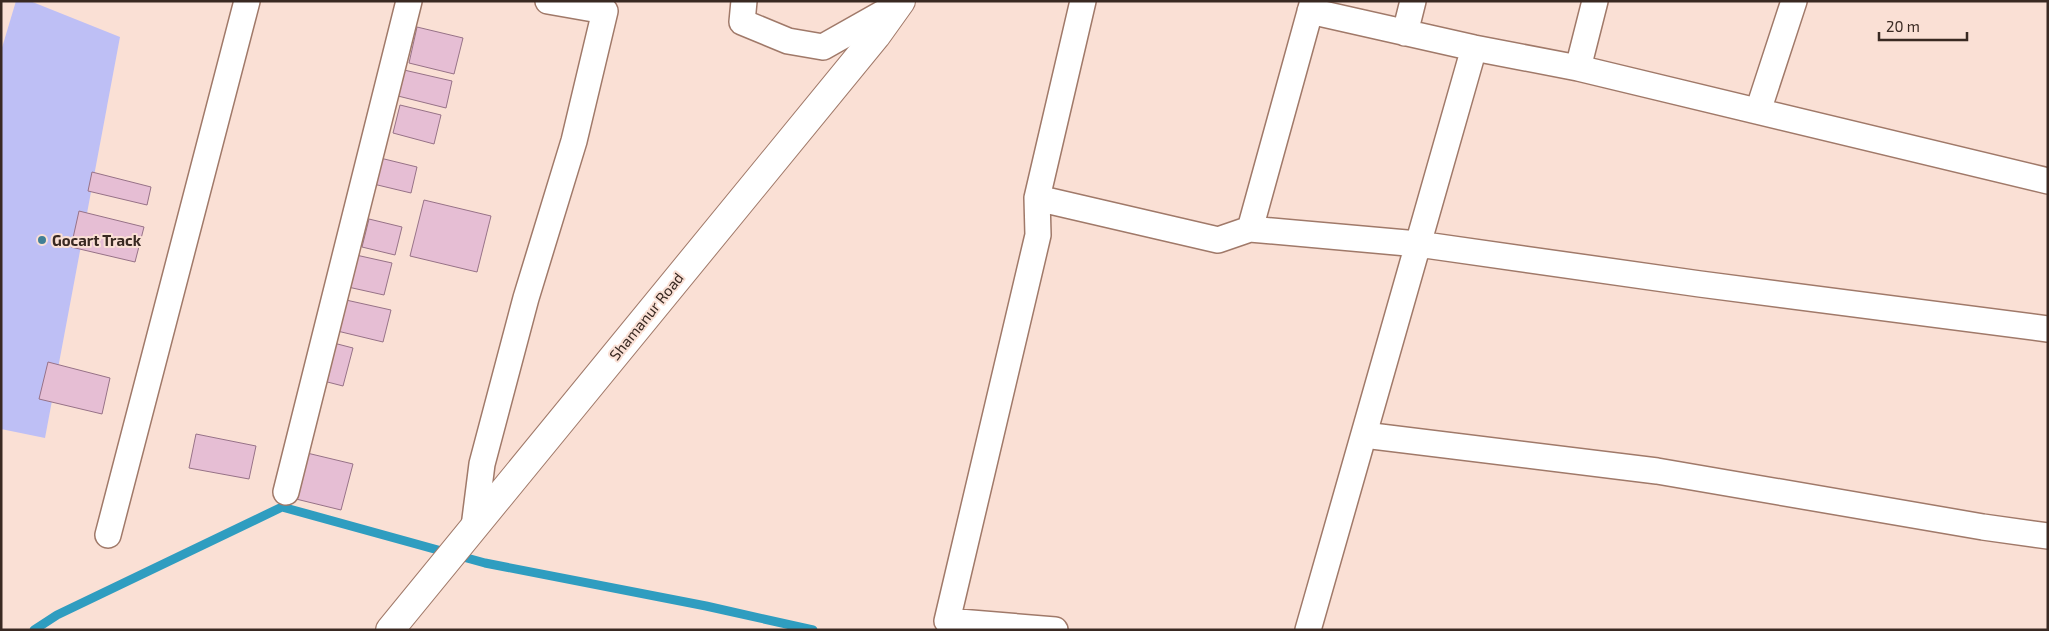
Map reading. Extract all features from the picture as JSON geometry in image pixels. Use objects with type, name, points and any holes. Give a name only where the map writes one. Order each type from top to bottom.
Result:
[{"type":"main road","name":"Shamanur Road","points":[[390,630],[870,43],[900,2]]},
{"type":"street","points":[[108,535],[247,1]]},
{"type":"street","points":[[286,492],[409,1]]},
{"type":"street","points":[[469,533],[482,464],[526,298],[574,141],[605,11],[575,3],[548,1]]},
{"type":"street","points":[[744,1],[742,22],[788,41],[822,47],[900,2]]},
{"type":"street","points":[[1055,630],[946,621],[1038,235],[1037,198],[1083,1]]},
{"type":"street","points":[[1405,32],[1414,1]]},
{"type":"street","points":[[1578,68],[1595,1]]},
{"type":"street","points":[[1758,111],[1794,1]]},
{"type":"street","points":[[1250,229],[1312,6],[1405,32],[1474,48],[1578,68],[2048,181]]},
{"type":"street","points":[[1308,630],[1474,48]]},
{"type":"street","points":[[1037,198],[1218,240],[1250,229],[1418,244],[2048,330]]},
{"type":"street","points":[[1364,435],[1658,471],[1983,527],[2048,536]]},
{"type":"shaded area","name":"Gocart Track","points":[[16,1],[30,1],[120,37],[45,438],[1,429],[1,51]]},
{"type":"building","points":[[417,27],[463,38],[454,74],[409,63]]},
{"type":"building","points":[[404,70],[452,81],[446,108],[398,96]]},
{"type":"building","points":[[400,105],[441,115],[434,144],[393,133]]},
{"type":"building","points":[[372,156],[417,167],[411,193],[365,182]]},
{"type":"building","points":[[92,172],[151,187],[147,205],[88,191]]},
{"type":"building","points":[[424,200],[491,216],[477,272],[410,256]]},
{"type":"building","points":[[79,211],[144,227],[135,262],[71,247]]},
{"type":"building","points":[[369,219],[402,227],[395,255],[362,247]]},
{"type":"building","points":[[356,255],[392,263],[384,295],[348,287]]},
{"type":"building","points":[[337,298],[391,310],[383,342],[329,329]]},
{"type":"building","points":[[318,339],[353,348],[343,386],[308,377]]},
{"type":"building","points":[[48,362],[110,378],[102,414],[39,399]]},
{"type":"building","points":[[196,434],[256,446],[249,479],[189,468]]},
{"type":"building","points":[[307,453],[353,464],[341,510],[296,499]]},
{"type":"waterway","points":[[34,630],[57,615],[282,507],[485,563],[706,606],[813,630]]},
{"type":"place","name":"Gocart Track","points":[[42,240]]}]
